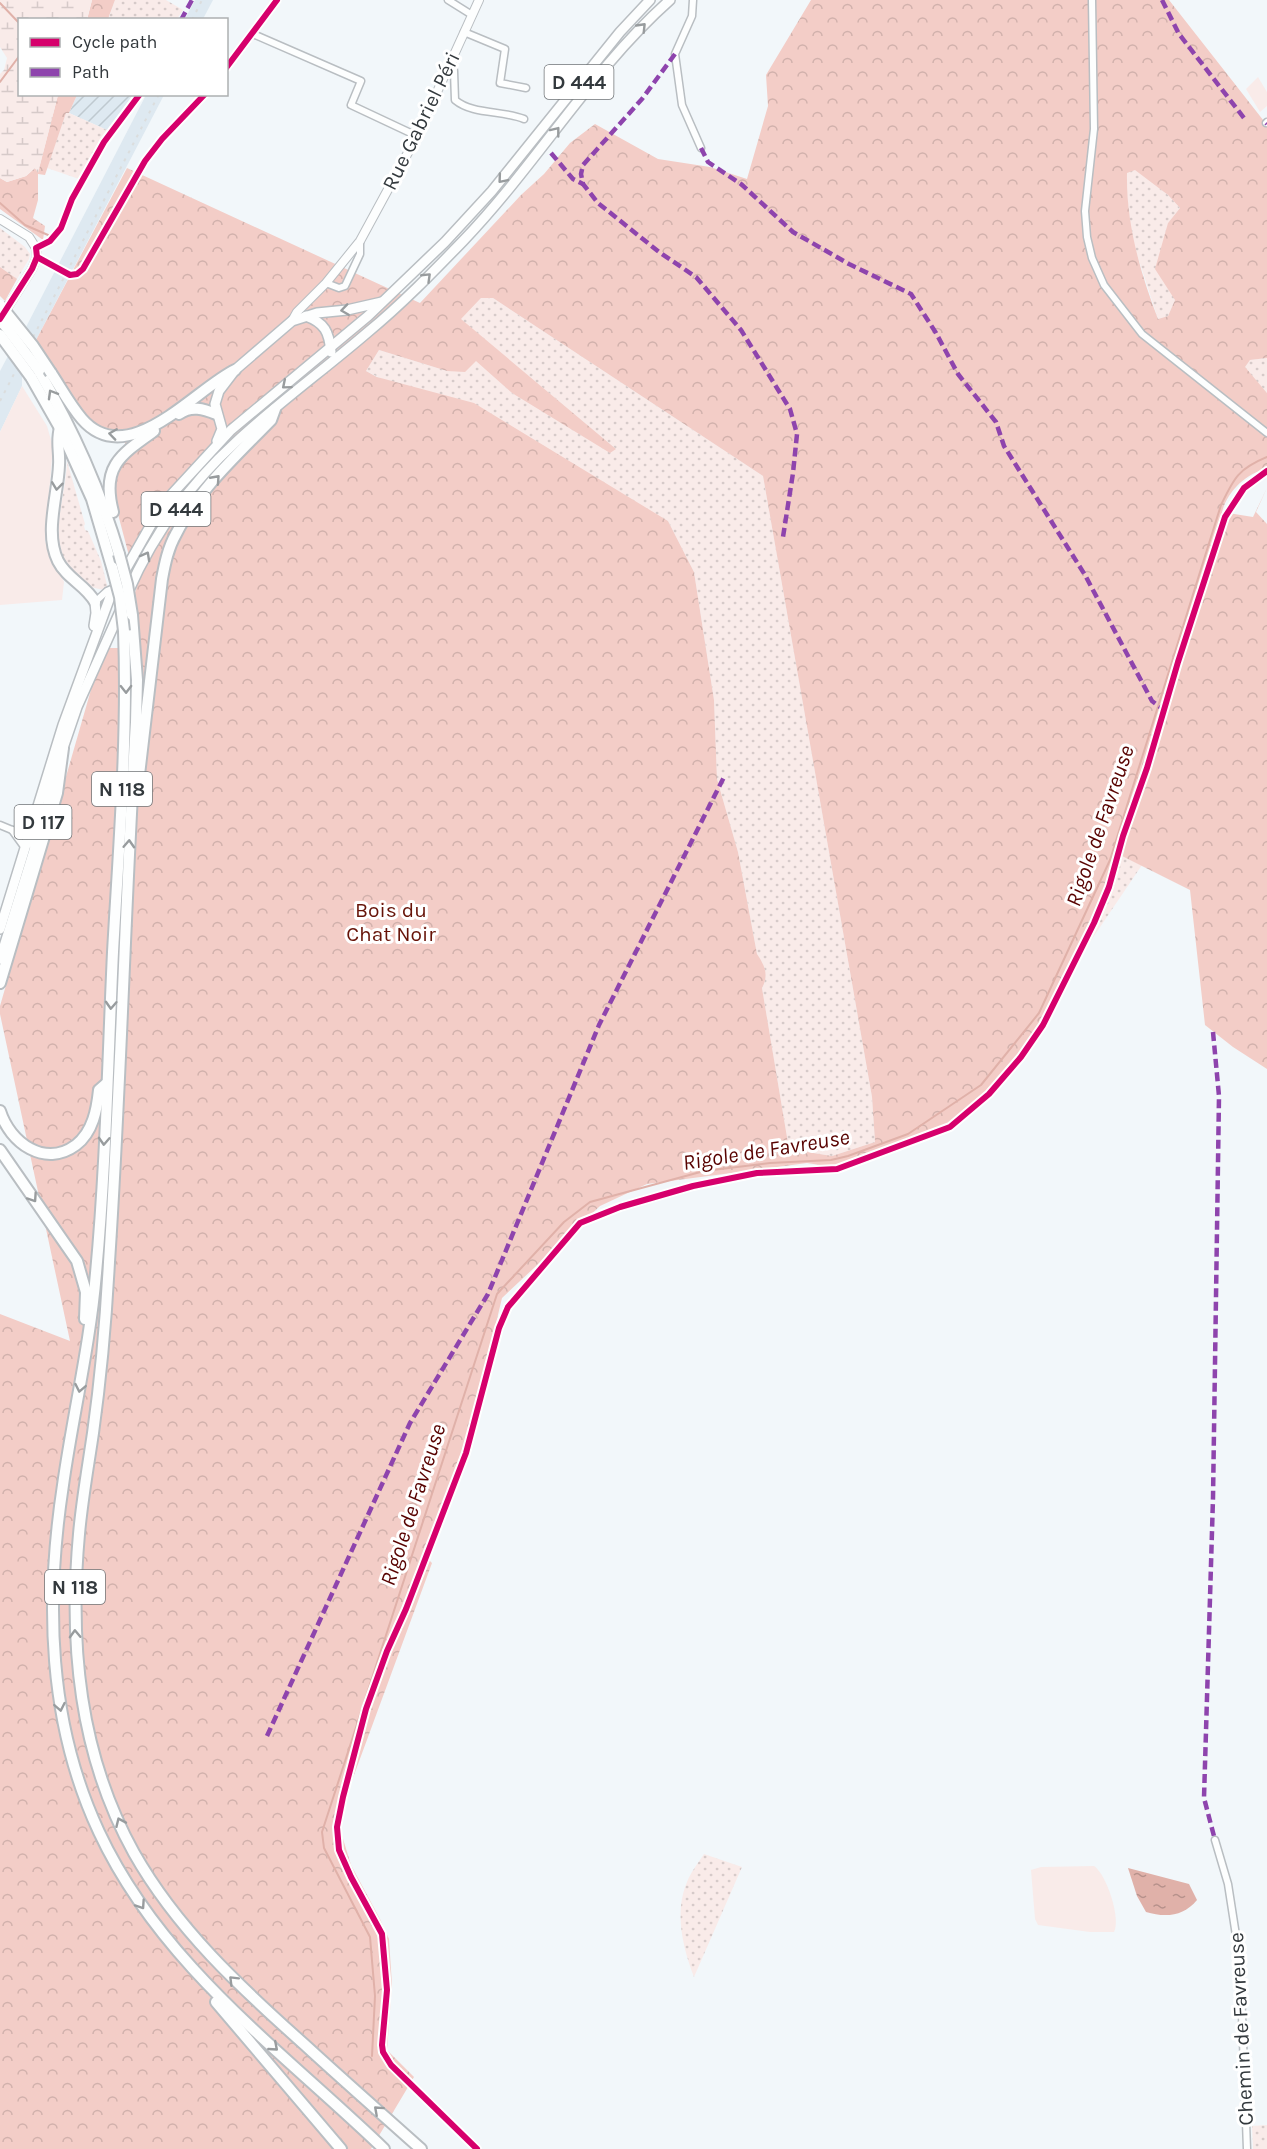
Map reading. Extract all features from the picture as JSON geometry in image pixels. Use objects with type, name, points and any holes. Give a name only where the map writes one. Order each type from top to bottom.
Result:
[{"type":"highway","points":[[0,305],[33,346],[83,420],[102,433],[124,436],[149,429],[235,370]]},
{"type":"highway","name":"N 118","points":[[0,319],[60,408],[88,464],[110,524],[127,584],[137,680],[108,1281],[99,1386],[76,1568],[75,1642],[85,1719],[104,1784],[121,1826],[153,1882],[199,1945],[254,2000],[421,2149]]},
{"type":"highway","name":"N 118","points":[[0,335],[35,374],[92,499],[120,597],[124,631],[125,722],[100,1221],[90,1331],[62,1486],[56,1546],[52,1612],[57,1695],[71,1756],[99,1833],[139,1902],[174,1949],[209,1988],[384,2149]]},
{"type":"highway","points":[[110,524],[113,515],[109,481],[113,467],[120,456],[184,410],[202,409],[216,414]]},
{"type":"highway","points":[[132,789],[140,773],[162,579],[174,536],[195,501],[271,420],[275,409]]},
{"type":"highway","points":[[60,428],[57,439],[59,461],[52,541],[62,568],[75,582],[89,592],[95,602]]},
{"type":"highway","points":[[0,983],[57,793],[63,748]]},
{"type":"highway","points":[[0,1111],[13,1137],[22,1145],[39,1152],[57,1152],[76,1145],[85,1135],[91,1126],[98,1105],[99,1090],[107,1083]]},
{"type":"highway","points":[[0,1150],[77,1261],[86,1292],[85,1322],[90,1331]]},
{"type":"highway","points":[[209,1988],[218,2006],[341,2149]]},
{"type":"main road","name":"D 444","points":[[63,725],[115,588],[152,523],[171,495],[231,430],[384,301],[445,242],[492,191],[620,32],[650,0]]},
{"type":"main road","name":"D 444","points":[[96,666],[134,579],[165,525],[184,498],[219,458],[384,317],[465,239],[525,170],[615,56],[670,0]]},
{"type":"main road","points":[[215,446],[222,429],[215,404],[219,391],[235,370],[292,321],[306,316],[353,309],[384,301]]},
{"type":"main road","points":[[306,316],[321,323],[327,329],[332,362]]},
{"type":"main road","points":[[95,602],[96,613],[93,628],[95,637]]},
{"type":"main road","name":"D 117","points":[[0,929],[45,815],[54,774],[77,707],[96,666]]},
{"type":"main road","name":"D 117","points":[[0,959],[30,849],[30,831],[63,725]]},
{"type":"street","points":[[228,65],[277,0]]},
{"type":"street","points":[[448,0],[472,15]]},
{"type":"street","name":"Rue Gabriel Péri","points":[[360,241],[360,254],[345,286],[333,287],[326,283],[360,241],[417,136],[479,0]]},
{"type":"street","points":[[693,0],[692,16],[675,54],[682,105],[700,148]]},
{"type":"street","points":[[1092,0],[1094,129],[1085,211],[1087,237],[1092,258],[1104,285],[1142,334],[1267,433]]},
{"type":"street","points":[[464,32],[505,49],[500,83],[526,88]]},
{"type":"street","points":[[253,34],[361,81],[351,105],[417,136]]},
{"type":"street","points":[[451,58],[454,70],[455,100],[470,108],[502,112],[524,119]]},
{"type":"street","points":[[162,139],[203,96]]},
{"type":"street","points":[[0,219],[28,237],[36,248],[37,258],[0,319]]},
{"type":"street","points":[[292,321],[297,312],[326,283]]},
{"type":"street","points":[[95,602],[107,591],[115,588]]},
{"type":"street","points":[[0,825],[12,830],[30,831]]},
{"type":"street","points":[[12,830],[30,849]]},
{"type":"street","name":"Chemin de Favreuse","points":[[1215,1840],[1228,1884],[1240,1961],[1247,2149]]},
{"type":"shaded area","points":[[195,0],[213,0],[204,18],[186,18]]},
{"type":"shaded area","points":[[76,96],[132,96],[107,130],[69,113]]},
{"type":"shaded area","points":[[145,96],[163,96],[35,342],[25,329]]},
{"type":"shaded area","points":[[8,356],[22,376],[22,386],[0,432],[0,371]]},
{"type":"green space","points":[[0,0],[92,0],[87,18],[18,18],[18,96],[58,96],[38,173],[35,168],[26,176],[7,182],[0,178],[0,74],[4,70],[7,58],[0,47]]},
{"type":"green space","points":[[92,0],[115,0],[108,18],[88,18]]},
{"type":"green space","points":[[115,0],[166,0],[183,10],[178,18],[109,18]]},
{"type":"green space","name":"Bois du Chat Noir","points":[[811,0],[1169,0],[1267,125],[1267,358],[1250,360],[1245,367],[1267,393],[1267,469],[1252,474],[1239,484],[1228,497],[1222,512],[1253,517],[1267,488],[1256,512],[1267,524],[1267,1069],[1205,1025],[1190,890],[1118,854],[1071,970],[1052,1010],[1023,1056],[989,1094],[946,1130],[839,1168],[807,1163],[647,1184],[600,1206],[502,1298],[477,1403],[427,1558],[432,1563],[343,1805],[340,1829],[351,1865],[389,1939],[392,1985],[387,2050],[414,2077],[371,2149],[0,2149],[0,1314],[70,1341],[0,1006],[103,648],[118,648],[137,586],[112,482],[127,454],[123,433],[103,429],[86,419],[35,342],[127,168],[420,303],[521,195],[544,174],[570,143],[595,124],[658,159],[710,167],[747,179],[768,106],[766,75]],"holes":[[[1135,170],[1168,195],[1180,208],[1168,223],[1155,269],[1175,300],[1168,316],[1158,319],[1140,265],[1129,210],[1127,173]],[[481,298],[493,298],[763,476],[872,1097],[875,1142],[832,1156],[789,1149],[762,988],[765,971],[757,954],[738,852],[717,779],[714,700],[694,572],[668,521],[474,403],[377,377],[366,371],[379,350],[447,371],[465,372],[476,361],[512,393],[610,453],[616,449],[461,319]]]},
{"type":"green space","points":[[1258,77],[1267,92],[1267,106],[1260,112],[1246,89]]},
{"type":"green space","points":[[58,96],[77,96],[69,113],[66,113],[45,175],[38,174],[38,200],[33,218],[45,226],[43,240],[0,209],[0,178],[7,182],[26,176],[35,168],[38,172]]},
{"type":"green space","points":[[66,113],[107,130],[79,179],[47,168]]},
{"type":"green space","points":[[1135,169],[1168,195],[1180,208],[1168,223],[1175,300],[1168,316],[1158,319],[1131,236],[1127,172]]},
{"type":"green space","points":[[0,228],[25,247],[30,254],[17,279],[0,267]]},
{"type":"green space","points":[[0,267],[17,279],[5,301],[0,296]]},
{"type":"green space","points":[[481,298],[493,298],[763,476],[872,1097],[875,1142],[832,1156],[789,1149],[762,988],[765,971],[757,954],[738,852],[717,779],[714,700],[694,572],[668,521],[366,371],[379,350],[447,371],[476,360],[512,393],[616,449],[460,319]]},
{"type":"green space","points":[[1267,358],[1267,393],[1244,367],[1250,360]]},
{"type":"green space","points":[[22,386],[47,426],[53,447],[45,541],[64,582],[62,600],[0,605],[0,432]]},
{"type":"green space","points":[[67,461],[85,530],[88,531],[101,561],[108,589],[96,588],[81,581],[67,565],[61,551],[59,522]]},
{"type":"green space","points":[[1118,854],[1142,865],[1071,970]]},
{"type":"green space","points":[[704,1854],[742,1867],[694,1977],[686,1954],[681,1905],[689,1878]]},
{"type":"green space","points":[[1094,1866],[1104,1878],[1112,1898],[1116,1917],[1114,1932],[1090,1932],[1038,1925],[1035,1919],[1031,1870],[1041,1867]]},
{"type":"green space","points":[[1267,2125],[1267,2149],[1253,2149],[1252,2126]]},
{"type":"water","points":[[1128,1868],[1189,1884],[1197,1900],[1186,1909],[1174,1914],[1161,1915],[1146,1912],[1137,1896]]},
{"type":"waterway","points":[[0,3],[18,22]]},
{"type":"waterway","points":[[0,82],[18,58]]},
{"type":"waterway","points":[[0,203],[25,225],[48,235]]},
{"type":"waterway","name":"Rigole de Favreuse","points":[[372,2056],[375,1996],[370,1937],[324,1848],[322,1832],[497,1294],[564,1222],[590,1202],[704,1171],[770,1163],[831,1160],[848,1156],[908,1134],[981,1085],[1039,1013],[1110,860],[1221,505],[1238,475],[1249,466],[1267,457]]},
{"type":"railway","points":[[193,18],[202,0]]},
{"type":"railway","points":[[0,401],[158,96]]},
{"type":"marked path","points":[[182,18],[192,0]]},
{"type":"marked path","points":[[1162,0],[1179,34],[1244,118]]},
{"type":"marked path","points":[[675,54],[642,99],[583,165],[581,174],[583,184],[598,203],[659,252],[696,277],[741,330],[790,409],[797,434],[783,537]]},
{"type":"marked path","points":[[701,148],[708,162],[741,184],[793,232],[849,264],[911,294],[958,374],[996,422],[1004,446],[1085,575],[1152,701],[1164,710]]},
{"type":"marked path","points":[[551,153],[573,179],[583,184]]},
{"type":"marked path","points":[[267,1736],[410,1423],[488,1294],[599,1025],[725,775]]},
{"type":"marked path","points":[[1213,1032],[1219,1096],[1213,1498],[1204,1798],[1215,1840]]},
{"type":"cycle path","points":[[228,65],[277,0]]},
{"type":"cycle path","points":[[0,319],[32,269],[37,257],[36,248],[50,241],[61,228],[72,199],[104,142],[138,96]]},
{"type":"cycle path","points":[[37,257],[70,275],[77,274],[83,269],[145,161],[162,139],[203,96]]},
{"type":"cycle path","points":[[477,2149],[391,2065],[383,2052],[387,1990],[382,1934],[339,1850],[337,1827],[366,1709],[466,1453],[499,1328],[508,1307],[580,1223],[620,1207],[693,1186],[757,1173],[837,1169],[950,1127],[989,1094],[1021,1057],[1043,1025],[1094,923],[1109,887],[1123,836],[1147,768],[1178,662],[1225,517],[1244,488],[1267,471]]}]
